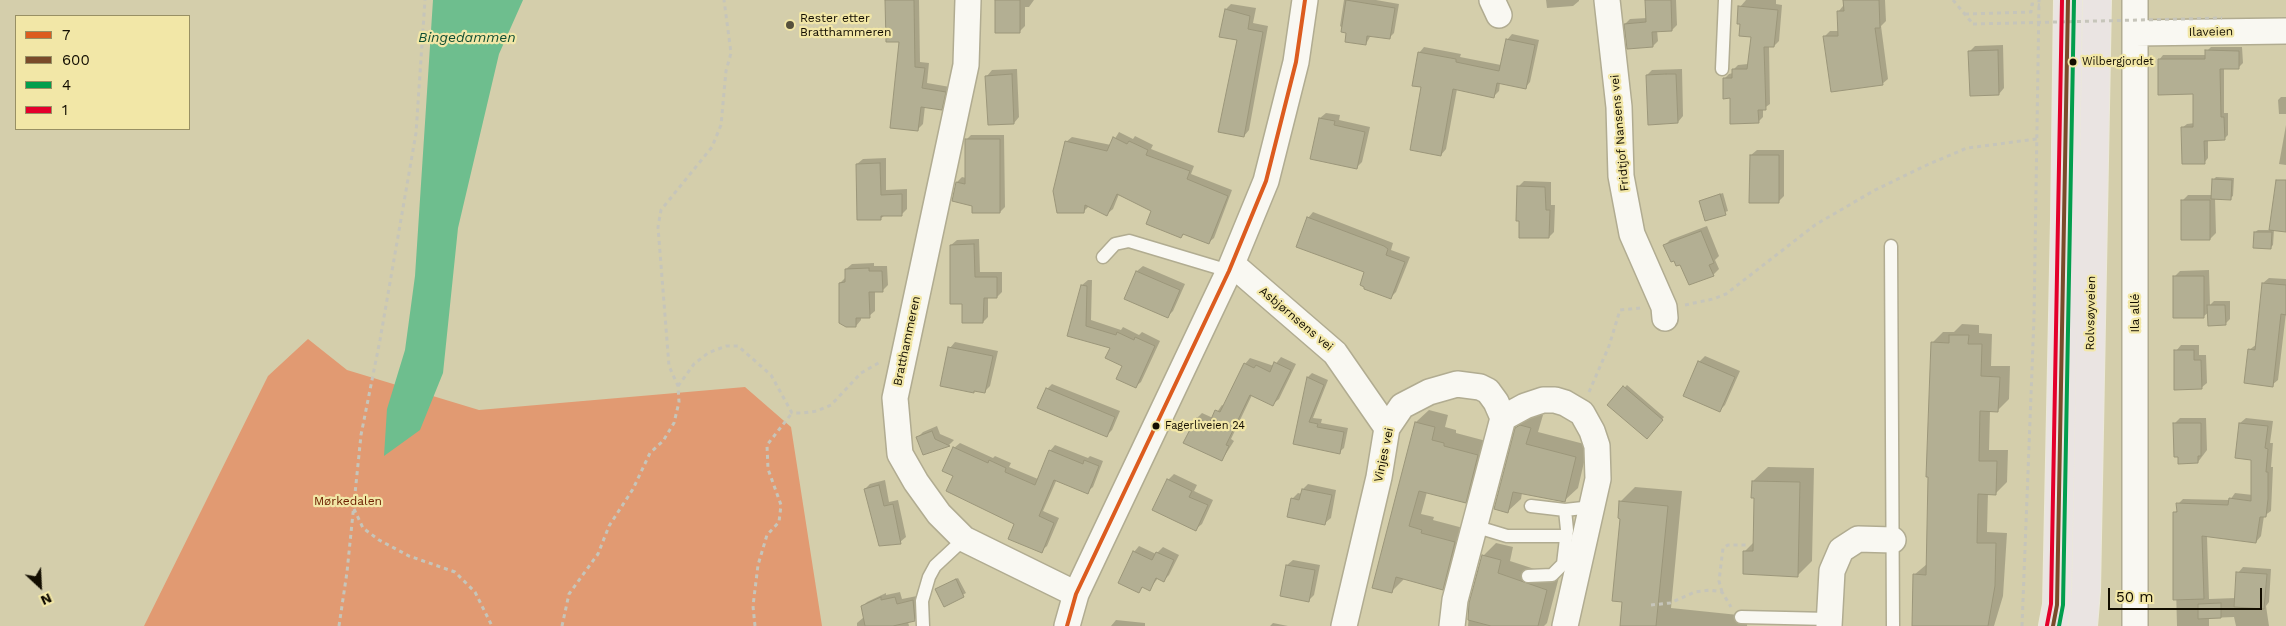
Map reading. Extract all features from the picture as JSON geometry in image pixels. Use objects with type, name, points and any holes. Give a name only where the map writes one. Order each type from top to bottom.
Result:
[{"type":"main road","points":[[2053,626],[2057,605],[2066,219],[2068,0]]},
{"type":"main road","name":"Rolvsøyveien","points":[[2083,626],[2086,591],[2097,0]]},
{"type":"street","name":"Bratthammeren","points":[[968,0],[966,65],[895,398],[900,454],[916,482],[939,514],[964,539],[1076,594]]},
{"type":"street","points":[[1067,626],[1076,594],[1230,268],[1266,181],[1296,62],[1305,0]]},
{"type":"street","name":"Fridtjof Nansens vei","points":[[1607,0],[1619,107],[1621,176],[1632,234],[1664,313]]},
{"type":"street","name":"Ila allé","points":[[2135,0],[2135,626]]},
{"type":"street","name":"Ilaveien","points":[[2135,33],[2286,31]]},
{"type":"street","name":"Asbjørnsens vei","points":[[1230,268],[1335,353],[1387,428]]},
{"type":"street","name":"Vinjes vei","points":[[1344,626],[1379,477],[1387,428],[1402,406],[1443,386],[1457,384],[1480,386],[1488,391],[1496,402],[1503,418]]},
{"type":"street","points":[[1452,626],[1455,600],[1503,418],[1543,400],[1565,403],[1582,413],[1592,431],[1598,461],[1598,479],[1592,507],[1563,623]]},
{"type":"street","points":[[1829,622],[1832,571],[1841,550],[1858,539],[1893,540]]},
{"type":"lane","points":[[1722,69],[1725,0]]},
{"type":"lane","points":[[1103,257],[1115,244],[1129,241],[1230,268]]},
{"type":"lane","points":[[1891,246],[1893,626]]},
{"type":"lane","points":[[1531,506],[1565,510],[1592,507]]},
{"type":"lane","points":[[1528,576],[1552,575],[1563,564],[1567,536],[1565,510]]},
{"type":"lane","points":[[1474,526],[1507,536],[1567,536]]},
{"type":"lane","points":[[923,626],[922,601],[929,577],[936,566],[964,539]]},
{"type":"lane","points":[[1741,618],[1829,622]]},
{"type":"path","points":[[339,626],[347,572],[361,435],[380,340],[416,133],[425,0]]},
{"type":"path","points":[[562,626],[569,594],[598,554],[609,526],[633,489],[650,453],[663,441],[674,423],[680,402],[678,386],[670,366],[658,227],[661,210],[712,147],[721,125],[726,71],[731,52],[724,0]]},
{"type":"path","points":[[1953,0],[1973,24],[2222,18]]},
{"type":"path","points":[[1965,14],[2031,12],[2032,4],[2040,2],[2034,318],[2022,626]]},
{"type":"path","points":[[1582,413],[1589,407],[1588,397],[1609,346],[1620,310],[1664,313],[1726,294],[1815,225],[1875,190],[1967,148],[2037,139]]},
{"type":"path","points":[[678,386],[694,364],[708,353],[726,346],[738,346],[771,375],[792,412]]},
{"type":"path","points":[[755,626],[753,606],[758,565],[767,536],[779,522],[781,505],[768,469],[767,444],[792,412],[816,411],[831,405],[861,373],[880,362],[904,354]]},
{"type":"path","points":[[354,508],[364,528],[379,540],[409,556],[455,572],[475,592],[492,626]]},
{"type":"path","points":[[1741,618],[1722,592],[1719,581],[1723,548],[1728,545],[1747,545]]},
{"type":"path","points":[[1651,605],[1670,603],[1702,590],[1722,592]]},
{"type":"green space","name":"Mørkedalen","points":[[308,339],[347,370],[479,410],[745,387],[791,427],[822,626],[144,626],[268,376]]},
{"type":"water","name":"Bingedammen","points":[[433,0],[523,0],[499,54],[458,228],[443,373],[420,430],[384,456],[387,409],[405,350],[415,276]]},
{"type":"building","points":[[885,0],[914,0],[915,67],[925,68],[922,88],[946,92],[942,110],[921,107],[918,131],[890,128],[899,42],[886,42]]},
{"type":"building","points":[[995,0],[1020,0],[1020,33],[995,33]]},
{"type":"building","points":[[1346,0],[1395,8],[1390,39],[1367,36],[1366,45],[1345,42],[1346,33],[1341,32]]},
{"type":"building","points":[[1645,0],[1671,0],[1672,31],[1652,32],[1653,47],[1627,49],[1624,24],[1646,22]]},
{"type":"building","points":[[1843,0],[1879,0],[1880,28],[1875,28],[1883,85],[1831,92],[1823,36],[1838,36],[1837,11],[1844,11]]},
{"type":"building","points":[[1738,6],[1778,10],[1774,47],[1764,47],[1766,110],[1758,110],[1759,123],[1730,124],[1730,98],[1723,99],[1723,78],[1732,78],[1732,69],[1747,69],[1751,37],[1739,36],[1740,24],[1737,24]]},
{"type":"building","points":[[1225,9],[1250,16],[1248,29],[1263,32],[1244,137],[1218,132],[1237,40],[1219,37]]},
{"type":"building","points":[[1506,39],[1535,45],[1526,89],[1497,83],[1494,98],[1453,89],[1441,156],[1410,150],[1421,87],[1412,86],[1418,52],[1456,59],[1456,62],[1499,71]]},
{"type":"building","points":[[1998,50],[1999,95],[1970,96],[1968,51]]},
{"type":"building","points":[[2205,50],[2239,51],[2239,69],[2220,69],[2221,117],[2224,117],[2225,140],[2204,141],[2205,164],[2182,164],[2181,127],[2193,127],[2193,94],[2158,95],[2158,59],[2205,59]]},
{"type":"building","points":[[1012,74],[1014,124],[988,125],[985,76]]},
{"type":"building","points":[[1676,74],[1678,123],[1648,125],[1646,75]]},
{"type":"building","points":[[1319,118],[1335,121],[1334,125],[1365,132],[1357,169],[1310,159]]},
{"type":"building","points":[[1113,137],[1127,144],[1129,141],[1148,150],[1146,155],[1190,171],[1187,179],[1228,196],[1209,244],[1183,234],[1181,238],[1146,224],[1151,211],[1117,194],[1107,216],[1085,205],[1084,213],[1057,213],[1053,191],[1065,141],[1107,151]]},
{"type":"building","points":[[965,139],[1000,139],[1000,213],[972,213],[972,206],[952,201],[956,182],[965,184]]},
{"type":"building","points":[[1750,155],[1779,155],[1779,203],[1749,203]]},
{"type":"building","points":[[880,163],[881,195],[902,194],[902,216],[881,216],[881,220],[857,220],[856,164]]},
{"type":"building","points":[[2212,179],[2232,180],[2231,200],[2211,199]]},
{"type":"building","points":[[2276,180],[2286,180],[2286,232],[2269,230]]},
{"type":"building","points":[[1517,186],[1545,187],[1546,210],[1550,210],[1549,238],[1519,238],[1519,221],[1516,221]]},
{"type":"building","points":[[1720,194],[1726,215],[1705,221],[1699,201]]},
{"type":"building","points":[[2181,200],[2210,200],[2210,240],[2181,240]]},
{"type":"building","points":[[1307,217],[1384,246],[1388,249],[1386,255],[1405,262],[1391,299],[1364,289],[1360,285],[1364,272],[1296,247]]},
{"type":"building","points":[[1701,231],[1714,263],[1709,265],[1714,276],[1689,285],[1680,265],[1676,266],[1674,261],[1671,262],[1663,245]]},
{"type":"building","points":[[2254,232],[2272,232],[2271,249],[2253,248]]},
{"type":"building","points":[[974,244],[975,277],[997,277],[997,298],[984,298],[983,323],[962,323],[962,304],[950,304],[950,245]]},
{"type":"building","points":[[869,268],[869,271],[882,271],[883,292],[869,292],[870,318],[856,318],[856,327],[846,327],[839,323],[839,283],[845,282],[845,269]]},
{"type":"building","points":[[1136,271],[1180,290],[1168,318],[1124,299]]},
{"type":"building","points":[[2173,276],[2204,276],[2204,318],[2173,318]]},
{"type":"building","points":[[2262,283],[2286,285],[2286,315],[2281,314],[2273,387],[2244,383],[2248,349],[2255,350]]},
{"type":"building","points":[[1081,285],[1087,286],[1086,326],[1116,335],[1117,332],[1134,340],[1135,337],[1155,346],[1136,388],[1116,379],[1122,366],[1105,358],[1110,348],[1067,336]]},
{"type":"building","points":[[2207,305],[2225,305],[2226,325],[2208,326]]},
{"type":"building","points":[[1949,335],[1969,335],[1968,344],[1982,344],[1981,376],[2000,377],[1998,412],[1980,411],[1979,461],[1997,461],[1996,495],[1978,494],[1977,543],[1996,543],[1995,586],[1988,626],[1912,626],[1913,574],[1926,575],[1928,477],[1926,477],[1931,342],[1949,343]]},
{"type":"building","points":[[948,347],[993,356],[985,393],[974,391],[974,393],[940,386]]},
{"type":"building","points":[[2174,350],[2194,350],[2194,360],[2201,360],[2202,389],[2174,390]]},
{"type":"building","points":[[1698,361],[1735,377],[1720,412],[1683,396]]},
{"type":"building","points":[[1274,362],[1291,370],[1273,406],[1250,395],[1226,445],[1229,446],[1222,461],[1183,443],[1196,418],[1209,424],[1215,410],[1220,412],[1244,363],[1254,368],[1256,365],[1270,372]]},
{"type":"building","points":[[1307,377],[1324,385],[1309,422],[1318,424],[1317,427],[1344,432],[1340,454],[1293,444]]},
{"type":"building","points":[[1623,386],[1663,420],[1647,439],[1607,405]]},
{"type":"building","points":[[1046,388],[1115,417],[1107,437],[1037,408]]},
{"type":"building","points":[[1415,422],[1435,427],[1432,440],[1444,443],[1444,446],[1478,455],[1466,503],[1419,491],[1409,526],[1422,530],[1421,533],[1455,542],[1443,590],[1396,577],[1392,593],[1372,588]]},
{"type":"building","points":[[2173,423],[2201,423],[2201,456],[2198,456],[2198,463],[2178,464],[2178,457],[2174,457]]},
{"type":"building","points":[[2239,423],[2268,426],[2265,448],[2268,449],[2266,517],[2260,517],[2256,543],[2202,536],[2204,599],[2173,600],[2173,512],[2177,512],[2176,503],[2228,505],[2229,498],[2251,501],[2251,460],[2235,458]]},
{"type":"building","points":[[1520,425],[1531,428],[1526,444],[1576,457],[1565,502],[1513,492],[1508,513],[1494,509],[1515,428]]},
{"type":"building","points":[[932,431],[935,439],[950,446],[923,455],[916,437]]},
{"type":"building","points":[[953,447],[988,463],[989,460],[1006,468],[1005,472],[1035,485],[1049,450],[1083,464],[1084,460],[1099,466],[1088,494],[1054,480],[1039,516],[1054,523],[1042,553],[1008,539],[1014,524],[946,491],[953,476],[942,471]]},
{"type":"building","points":[[1167,479],[1192,491],[1189,497],[1208,505],[1196,531],[1152,510]]},
{"type":"building","points":[[1752,481],[1800,482],[1798,577],[1743,574],[1743,551],[1753,551],[1754,498],[1751,498]]},
{"type":"building","points":[[879,485],[884,506],[893,504],[901,544],[879,546],[864,489]]},
{"type":"building","points":[[1302,489],[1332,495],[1325,525],[1287,517],[1291,498],[1299,500]]},
{"type":"building","points":[[1619,501],[1668,506],[1656,626],[1620,626],[1622,602],[1612,601],[1620,519],[1618,518]]},
{"type":"building","points":[[1133,551],[1152,560],[1156,552],[1174,560],[1164,582],[1156,578],[1150,591],[1142,587],[1139,593],[1118,583]]},
{"type":"building","points":[[1482,555],[1501,560],[1498,573],[1547,590],[1538,626],[1491,626],[1468,620],[1469,603]]},
{"type":"building","points":[[1286,565],[1315,570],[1309,602],[1280,596]]},
{"type":"building","points":[[2236,572],[2267,574],[2264,609],[2234,607]]},
{"type":"building","points":[[956,579],[964,597],[944,607],[935,589]]},
{"type":"building","points":[[881,597],[881,600],[895,597],[897,604],[913,600],[915,621],[893,626],[865,626],[861,606]]},
{"type":"building","points":[[2221,603],[2221,618],[2198,619],[2198,604]]},
{"type":"transit line","name":"7","points":[[1067,626],[1076,594],[1229,271],[1266,181],[1296,62],[1305,0]]},
{"type":"transit line","name":"1","points":[[2047,625],[2051,604],[2062,0]]},
{"type":"transit line","name":"600","points":[[2053,626],[2057,605],[2068,0]]},
{"type":"transit line","name":"4","points":[[2059,626],[2063,605],[2074,0]]},
{"type":"place","name":"Rester etter Bratthammeren","points":[[790,25]]},
{"type":"place","name":"Wilbergjordet","points":[[2073,62]]},
{"type":"place","name":"Fagerliveien 24","points":[[1156,426]]}]
